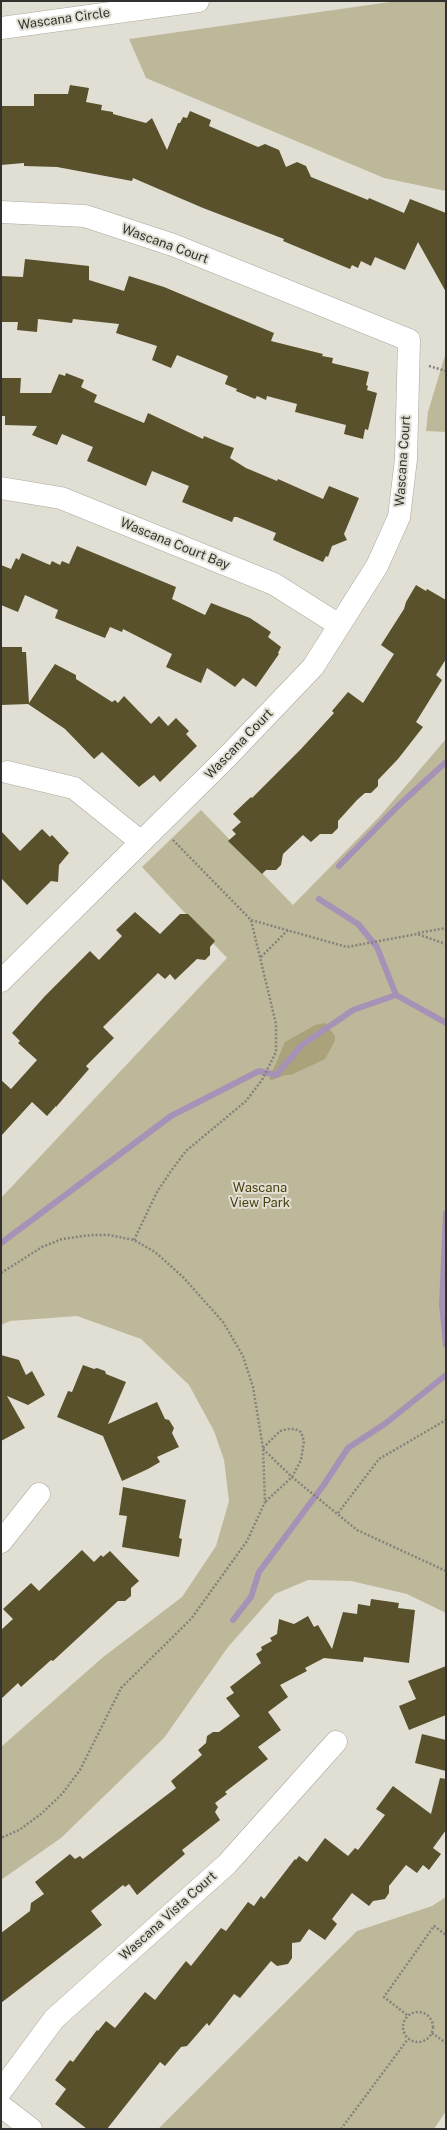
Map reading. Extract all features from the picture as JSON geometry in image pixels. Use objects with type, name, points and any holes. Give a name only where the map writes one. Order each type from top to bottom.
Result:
[{"type":"street","name":"Wascana Circle","points":[[1,28],[198,1]]},
{"type":"street","name":"Wascana Court","points":[[1,212],[85,216],[173,245],[409,340],[406,459],[399,517],[377,566],[313,667],[227,757],[140,841],[1,981]]},
{"type":"street","name":"Wascana Court Bay","points":[[1,488],[61,498],[274,584],[339,625]]},
{"type":"street","points":[[8,772],[74,788],[140,841]]},
{"type":"street","points":[[1,1542],[39,1494]]},
{"type":"street","name":"Wascana Vista Court","points":[[1,2091],[54,2019],[227,1864],[336,1742]]},
{"type":"street","points":[[1,2106],[31,2129]]},
{"type":"path","points":[[134,1240],[157,1192],[186,1151],[246,1101],[262,1080],[276,1052],[276,1024],[261,957],[250,920],[158,824]]},
{"type":"path","points":[[250,920],[288,929],[347,948],[380,940],[446,928]]},
{"type":"path","points":[[261,957],[288,929]]},
{"type":"path","points":[[418,934],[446,944]]},
{"type":"path","points":[[1,1273],[42,1247],[62,1239],[91,1235],[109,1235],[134,1240],[155,1252],[183,1277],[223,1322],[244,1356],[253,1387],[263,1448],[265,1502]]},
{"type":"path","points":[[338,1513],[379,1459],[446,1420]]},
{"type":"path","points":[[1,1838],[19,1830],[41,1814],[62,1794],[80,1770],[121,1688],[192,1619],[247,1541],[265,1502],[292,1477],[304,1450],[304,1441],[301,1432],[295,1429],[280,1431],[263,1448]]},
{"type":"path","points":[[263,1448],[292,1477],[357,1530],[446,1571]]},
{"type":"path","points":[[408,2015],[384,1997],[434,1926],[446,1935]]},
{"type":"path","points":[[417,2011],[427,2014],[433,2022],[432,2033],[427,2040],[417,2042],[408,2039],[403,2031],[403,2022],[408,2015],[417,2011]]},
{"type":"path","points":[[432,2033],[446,2043]]},
{"type":"path","points":[[341,2129],[408,2039]]},
{"type":"green space","points":[[397,1],[446,1],[446,191],[384,178],[146,78],[129,39]]},
{"type":"green space","points":[[446,352],[446,432],[426,431],[428,412]]},
{"type":"green space","name":"Wascana View Park","points":[[446,739],[446,1613],[407,1594],[351,1581],[308,1580],[275,1594],[228,1647],[164,1738],[61,1838],[1,1880],[1,1747],[102,1658],[182,1597],[216,1546],[229,1501],[224,1460],[214,1431],[189,1385],[141,1339],[77,1316],[10,1321],[1,1325],[1,1198],[227,958],[142,867],[201,810],[293,905],[380,816]]},
{"type":"green space","points":[[446,1897],[446,2111],[434,2129],[158,2129],[357,1931],[432,1906]]},
{"type":"shaded area","points":[[325,1023],[335,1036],[335,1041],[325,1059],[291,1075],[285,1075],[272,1080],[269,1079],[285,1042],[315,1025]]},
{"type":"building","points":[[70,85],[89,88],[86,102],[102,105],[101,110],[113,112],[113,114],[146,123],[152,118],[167,150],[178,123],[180,123],[183,117],[187,118],[190,111],[211,120],[209,126],[258,147],[265,144],[279,150],[286,167],[297,162],[306,166],[311,177],[368,200],[369,198],[404,213],[410,199],[446,213],[446,292],[418,242],[405,270],[375,257],[371,266],[361,261],[358,268],[352,265],[350,269],[283,241],[284,239],[203,208],[133,178],[132,181],[57,167],[24,166],[24,163],[1,165],[1,106],[34,106],[34,94],[68,94]]},
{"type":"building","points":[[25,259],[89,266],[89,280],[124,291],[129,276],[164,287],[274,333],[271,341],[323,354],[322,356],[333,358],[332,363],[369,372],[366,385],[368,386],[367,390],[377,393],[368,430],[365,429],[363,439],[344,434],[346,425],[295,412],[297,404],[267,396],[266,400],[257,396],[255,399],[236,391],[237,389],[225,384],[228,376],[177,355],[171,368],[152,360],[157,346],[116,333],[119,324],[73,319],[72,323],[38,319],[37,332],[17,330],[18,322],[1,322],[1,276],[23,277]]},
{"type":"building","points":[[66,373],[84,380],[81,387],[97,395],[94,402],[144,423],[148,413],[203,439],[204,436],[234,448],[230,458],[246,468],[277,481],[278,479],[323,499],[329,486],[359,498],[344,534],[347,540],[332,546],[328,557],[326,556],[323,562],[273,540],[276,533],[237,517],[234,517],[232,522],[182,502],[189,486],[152,471],[146,486],[87,461],[93,447],[62,434],[57,445],[32,435],[37,426],[5,425],[5,416],[1,416],[1,378],[21,378],[20,393],[51,393],[59,374],[65,376]]},
{"type":"building","points":[[77,546],[176,587],[172,599],[205,615],[211,603],[250,618],[271,632],[268,637],[281,647],[278,653],[279,654],[256,687],[243,678],[235,687],[207,668],[201,683],[166,667],[172,654],[123,629],[122,632],[110,627],[105,638],[55,618],[58,610],[25,595],[18,612],[1,605],[1,565],[11,569],[16,558],[19,560],[22,553],[50,565],[52,561],[60,565],[62,561],[69,564]]},
{"type":"building","points":[[416,585],[426,591],[427,589],[446,600],[446,659],[436,675],[442,680],[416,722],[423,727],[398,759],[378,780],[378,786],[371,793],[365,793],[357,800],[338,821],[338,828],[332,834],[320,834],[311,842],[303,835],[283,854],[281,865],[276,870],[266,870],[262,874],[228,841],[236,834],[232,830],[241,822],[233,814],[251,797],[252,798],[301,749],[334,713],[332,711],[348,692],[363,703],[394,654],[381,645],[404,609],[406,602]]},
{"type":"building","points":[[1,647],[22,647],[22,652],[26,652],[29,703],[55,664],[76,675],[76,679],[112,702],[115,700],[118,703],[124,696],[151,724],[159,716],[168,726],[176,718],[189,731],[186,734],[197,746],[160,782],[154,775],[139,787],[102,752],[94,759],[65,729],[28,704],[1,705]]},
{"type":"building","points":[[42,829],[50,837],[52,835],[69,853],[59,865],[58,882],[51,881],[27,905],[1,878],[1,831],[20,851]]},
{"type":"building","points":[[135,912],[160,934],[180,914],[188,914],[215,941],[210,947],[210,955],[205,960],[197,959],[175,980],[170,974],[165,979],[158,973],[103,1027],[114,1038],[86,1066],[89,1069],[56,1107],[47,1116],[32,1102],[1,1136],[1,1080],[11,1089],[37,1060],[18,1043],[20,1041],[12,1033],[45,996],[90,951],[99,960],[122,936],[116,930]]},
{"type":"building","points":[[1,1355],[19,1360],[26,1375],[32,1371],[45,1395],[28,1405],[7,1396],[25,1428],[1,1441]]},
{"type":"building","points":[[83,1365],[105,1371],[106,1374],[126,1382],[108,1424],[157,1402],[165,1419],[169,1420],[174,1428],[172,1433],[179,1447],[157,1457],[160,1462],[122,1481],[103,1436],[57,1417],[68,1391],[72,1392]]},
{"type":"building","points":[[123,1487],[186,1500],[179,1538],[182,1539],[179,1557],[122,1547],[127,1516],[119,1515]]},
{"type":"building","points":[[82,1550],[94,1562],[101,1555],[103,1557],[110,1551],[139,1581],[131,1588],[131,1596],[125,1601],[118,1601],[53,1661],[51,1660],[21,1687],[18,1683],[1,1699],[1,1630],[13,1619],[3,1609],[31,1583],[39,1591]]},
{"type":"building","points":[[371,1599],[399,1603],[398,1608],[415,1610],[409,1663],[364,1657],[363,1662],[324,1658],[305,1668],[307,1671],[280,1685],[288,1697],[268,1712],[281,1730],[258,1747],[268,1759],[225,1792],[227,1794],[215,1803],[218,1807],[215,1812],[220,1820],[182,1850],[185,1854],[137,1895],[129,1884],[125,1887],[123,1885],[91,1911],[102,1925],[1,2003],[1,1933],[30,1911],[31,1903],[44,1894],[35,1882],[70,1854],[75,1859],[80,1856],[83,1859],[176,1788],[171,1781],[202,1755],[198,1750],[206,1743],[207,1736],[213,1732],[219,1732],[240,1716],[226,1698],[234,1693],[230,1687],[261,1663],[256,1654],[262,1650],[261,1647],[272,1641],[270,1638],[277,1634],[279,1619],[294,1624],[308,1616],[314,1627],[318,1625],[332,1649],[343,1612],[357,1614],[358,1604],[370,1606]]},
{"type":"building","points":[[446,1666],[446,1715],[409,1730],[399,1706],[416,1699],[408,1681]]},
{"type":"building","points":[[422,1734],[446,1740],[446,1771],[415,1763]]},
{"type":"building","points":[[440,1778],[446,1779],[446,1830],[433,1848],[441,1854],[429,1870],[423,1865],[417,1873],[406,1865],[389,1886],[389,1893],[385,1899],[373,1901],[369,1906],[352,1893],[332,1919],[337,1924],[325,1940],[309,1929],[300,1942],[292,1943],[292,1958],[288,1964],[277,1966],[271,1961],[240,1998],[234,1994],[209,2026],[207,2023],[187,2046],[181,2047],[165,2066],[160,2062],[107,2129],[87,2129],[55,2104],[66,2089],[55,2080],[70,2060],[73,2062],[97,2030],[98,2031],[106,2021],[115,2028],[145,1992],[155,2000],[186,1961],[191,1966],[221,1928],[226,1931],[248,1902],[254,1906],[261,1896],[264,1899],[295,1859],[296,1860],[299,1856],[307,1862],[325,1838],[348,1856],[355,1848],[358,1850],[385,1815],[376,1809],[393,1786],[431,1814]]},
{"type":"waterway","points":[[339,866],[399,805],[446,762]]},
{"type":"waterway","points":[[319,899],[358,924],[377,947],[396,995]]},
{"type":"waterway","points":[[1,1243],[171,1116],[259,1071],[276,1075],[302,1045],[353,1010],[396,995],[446,1023]]},
{"type":"waterway","points":[[446,1213],[442,1305],[446,1345]]},
{"type":"waterway","points":[[233,1620],[251,1597],[259,1572],[323,1486],[348,1448],[386,1423],[446,1375]]}]
